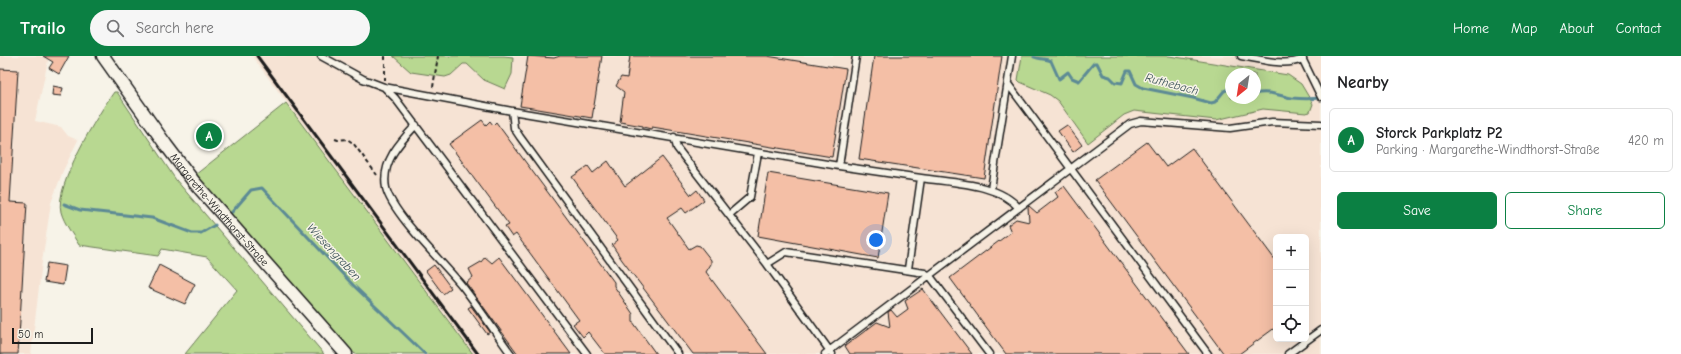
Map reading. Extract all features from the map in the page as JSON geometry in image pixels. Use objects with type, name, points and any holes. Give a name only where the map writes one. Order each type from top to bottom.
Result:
[{"type":"street","name":"Margarethe-Windthorst-Straße","points":[[103,56],[194,182],[346,354]]},
{"type":"lane","points":[[321,56],[363,79],[384,87],[512,111],[674,137],[758,153],[991,189],[1012,199],[1019,208]]},
{"type":"lane","points":[[839,166],[856,56]]},
{"type":"lane","points":[[991,189],[1012,56]]},
{"type":"lane","points":[[1241,56],[1284,63],[1293,63],[1302,58],[1321,98]]},
{"type":"lane","points":[[1008,84],[1208,354]]},
{"type":"lane","points":[[384,87],[416,125],[587,354]]},
{"type":"lane","points":[[512,111],[514,128],[520,137],[678,354]]},
{"type":"lane","points":[[674,137],[677,148],[730,214],[829,353],[1130,124],[1141,121],[1230,128],[1272,122],[1321,124]]},
{"type":"lane","points":[[416,125],[392,154],[387,168],[386,188],[396,209],[463,287],[511,354]]},
{"type":"lane","points":[[730,214],[750,197],[758,153]]},
{"type":"lane","points":[[908,269],[921,178]]},
{"type":"lane","points":[[767,264],[786,252],[925,272],[930,276],[989,354]]},
{"type":"lane","points":[[1288,354],[1321,330]]},
{"type":"path","points":[[384,87],[385,56]]},
{"type":"path","points":[[432,96],[438,56]]},
{"type":"path","points":[[379,76],[391,81]]},
{"type":"path","points":[[336,139],[347,139],[353,143],[380,179],[386,184]]},
{"type":"shaded area","points":[[0,56],[49,56],[35,121],[61,127],[68,136],[78,140],[63,171],[51,203],[31,354],[0,354]]},
{"type":"shaded area","points":[[252,56],[1321,56],[1321,354],[473,354]]},
{"type":"green space","points":[[393,56],[513,57],[512,74],[505,89],[484,80],[467,64],[463,64],[451,75],[445,77],[411,72]]},
{"type":"green space","points":[[1022,56],[1169,56],[1244,68],[1225,68],[1225,104],[1261,104],[1261,71],[1288,75],[1301,84],[1313,104],[1310,112],[1306,113],[1263,109],[1216,120],[1134,111],[1124,115],[1088,143],[1058,101],[1050,95],[1018,80]]},
{"type":"green space","points":[[114,92],[117,92],[176,180],[324,354],[185,354],[237,290],[207,257],[162,249],[158,256],[79,245],[66,225],[61,212],[61,200],[64,185],[70,168],[88,133]]},
{"type":"green space","points":[[286,103],[473,354],[355,354],[195,175]]},
{"type":"building","points":[[43,56],[69,56],[59,74],[49,68],[53,62]]},
{"type":"building","points":[[528,56],[554,58],[560,56],[602,56],[592,118],[520,106]]},
{"type":"building","points":[[630,56],[767,56],[846,69],[832,157],[652,127],[651,129],[620,122],[624,92],[616,86],[621,77],[627,78]]},
{"type":"building","points":[[874,56],[1002,56],[984,178],[859,159]]},
{"type":"building","points":[[0,69],[18,70],[10,202],[27,203],[18,354],[0,354]]},
{"type":"building","points":[[53,86],[63,88],[61,96],[52,95]]},
{"type":"building","points":[[482,120],[486,125],[490,121],[493,125],[496,122],[614,282],[614,286],[633,314],[633,322],[656,354],[605,354],[588,332],[583,337],[573,324],[579,320],[516,234],[512,237],[505,227],[509,225],[449,144]]},
{"type":"building","points":[[1067,125],[1082,145],[1073,152],[1058,131]]},
{"type":"building","points":[[1147,142],[1166,167],[1192,148],[1273,257],[1273,329],[1239,354],[1224,354],[1095,180]]},
{"type":"building","points":[[662,157],[691,195],[697,190],[704,200],[686,213],[682,208],[667,218],[689,249],[696,245],[700,246],[711,260],[711,264],[706,272],[767,354],[693,354],[622,260],[612,245],[618,240],[572,177],[588,166],[593,173],[608,161],[625,186]]},
{"type":"building","points":[[768,173],[888,193],[878,258],[758,236]]},
{"type":"building","points":[[1064,186],[1189,354],[1006,354],[950,278],[1011,232],[1008,225],[1016,219],[1029,222],[1029,206],[1037,213],[1058,197],[1055,192]]},
{"type":"building","points":[[485,257],[492,263],[499,257],[571,354],[518,354],[466,283],[473,277],[469,269],[481,262]]},
{"type":"building","points":[[47,263],[66,266],[63,285],[44,282]]},
{"type":"building","points":[[159,265],[195,284],[185,304],[148,288]]},
{"type":"building","points":[[434,265],[451,288],[443,294],[426,271]]},
{"type":"building","points":[[923,289],[972,354],[850,354],[845,346],[877,322],[890,327],[888,312],[891,310],[897,317],[908,309],[905,301]]},
{"type":"building","points":[[471,306],[490,332],[487,334],[468,308]]},
{"type":"waterway","name":"Ruthebach","points":[[1034,57],[1051,61],[1059,79],[1068,72],[1072,78],[1079,81],[1094,63],[1097,63],[1103,75],[1110,77],[1115,82],[1122,83],[1127,71],[1130,71],[1136,84],[1143,88],[1211,103],[1215,102],[1225,91]]},
{"type":"waterway","name":"Ruthebach","points":[[1261,93],[1292,98],[1321,98]]},
{"type":"waterway","name":"Wiesengraben","points":[[232,212],[251,190],[262,188],[353,285],[425,354]]},
{"type":"waterway","name":"Wiesengraben","points":[[64,204],[80,210],[152,218],[192,233],[201,233],[215,225]]},
{"type":"railway","points":[[257,56],[478,354]]},
{"type":"place","name":"Storck Parkplatz P2","points":[[209,136]]}]
